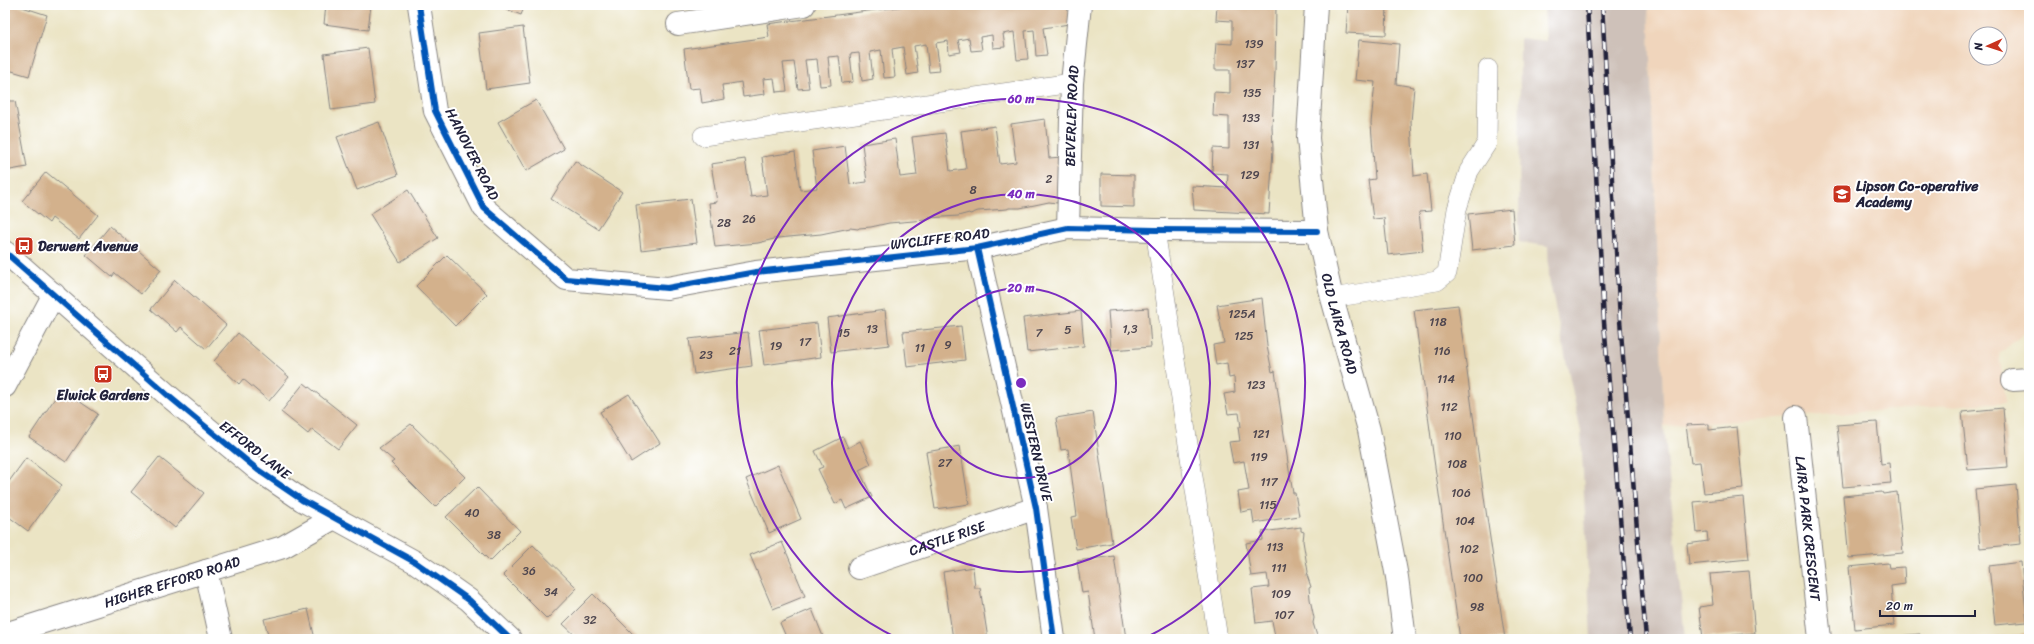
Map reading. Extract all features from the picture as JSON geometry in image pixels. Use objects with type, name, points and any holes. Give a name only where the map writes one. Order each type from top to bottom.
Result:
[{"type":"street","name":"HANOVER ROAD","points":[[419,5],[435,111],[484,208],[566,279]]},
{"type":"street","points":[[678,24],[804,5]]},
{"type":"street","name":"BEVERLEY ROAD","points":[[1068,228],[1072,83],[1080,5]]},
{"type":"street","name":"OLD LAIRA ROAD","points":[[1316,5],[1308,138],[1317,231],[1332,298],[1369,430],[1397,577],[1405,639]]},
{"type":"street","name":"WYCLIFFE ROAD","points":[[566,279],[667,288],[756,272],[977,248],[1068,228],[1317,231]]},
{"type":"street","name":"WESTERN DRIVE","points":[[977,248],[1036,508],[1054,639]]},
{"type":"street","name":"EFFORD LANE","points":[[5,252],[171,398],[258,470],[302,500],[415,562],[469,600],[510,639]]},
{"type":"street","points":[[5,386],[54,294]]},
{"type":"street","name":"LAIRA PARK CRESCENT","points":[[1796,417],[1820,639]]},
{"type":"street","name":"CASTLE RISE","points":[[859,568],[1036,508]]},
{"type":"street","name":"HIGHER EFFORD ROAD","points":[[5,634],[283,547],[334,518]]},
{"type":"street","points":[[206,571],[221,639]]},
{"type":"lane","points":[[1332,298],[1437,281],[1444,277],[1448,268],[1457,210],[1469,171],[1487,143],[1488,69]]},
{"type":"lane","points":[[703,136],[1072,83]]},
{"type":"lane","points":[[1155,230],[1218,639]]},
{"type":"shaded area","points":[[1544,5],[1648,5],[1664,426],[1685,639],[1591,639],[1581,432],[1549,278],[1548,246],[1519,242],[1520,38],[1546,41]]},
{"type":"shaded area","name":"Lipson Co-operative Academy","points":[[1648,5],[2029,5],[2029,329],[1999,354],[2006,402],[1664,426]]},
{"type":"building","points":[[10,5],[16,5],[47,15],[29,76],[5,69],[5,20]]},
{"type":"building","points":[[326,5],[371,5],[368,30],[324,24]]},
{"type":"building","points":[[496,5],[525,5],[521,15]]},
{"type":"building","points":[[914,5],[1070,5],[1069,24],[1043,28],[1047,55],[1036,56],[1034,30],[1025,31],[1028,59],[1017,60],[1014,32],[1003,34],[1005,47],[993,48],[992,35],[980,37],[982,50],[971,51],[969,38],[958,40],[961,52],[949,54],[948,41],[936,43],[940,71],[929,72],[926,44],[914,46],[918,73],[907,75],[903,47],[892,49],[895,77],[884,78],[881,50],[870,52],[873,79],[862,81],[859,53],[850,54],[853,82],[842,83],[839,56],[828,57],[831,85],[820,86],[817,59],[805,60],[809,88],[798,89],[794,62],[783,63],[787,91],[776,92],[774,78],[763,79],[765,94],[743,97],[741,82],[722,85],[724,99],[702,103],[700,88],[689,89],[684,49],[769,37],[767,24]]},
{"type":"building","points":[[1217,5],[1276,5],[1272,127],[1273,149],[1269,214],[1194,210],[1192,186],[1227,188],[1228,174],[1212,173],[1213,148],[1229,149],[1229,117],[1213,116],[1214,92],[1230,93],[1230,70],[1215,70],[1215,56],[1216,43],[1232,44],[1232,21],[1216,20]]},
{"type":"building","points":[[1348,5],[1387,5],[1386,35],[1346,33]]},
{"type":"building","points":[[523,27],[530,83],[486,89],[479,33]]},
{"type":"building","points":[[1359,40],[1399,44],[1396,84],[1414,87],[1411,122],[1414,176],[1427,174],[1431,211],[1419,212],[1423,251],[1388,255],[1384,218],[1373,219],[1368,180],[1375,179],[1371,123],[1375,82],[1355,80]]},
{"type":"building","points":[[368,48],[375,104],[331,110],[324,54]]},
{"type":"building","points":[[5,87],[7,87],[9,101],[15,101],[27,167],[5,171]]},
{"type":"building","points":[[536,100],[564,149],[526,171],[498,122]]},
{"type":"building","points":[[1045,119],[1049,158],[1062,157],[1057,203],[1049,202],[1020,208],[978,211],[958,216],[928,218],[926,220],[889,223],[858,229],[850,228],[821,234],[778,238],[758,243],[715,247],[709,203],[717,202],[711,164],[745,159],[751,197],[767,195],[762,157],[795,152],[800,190],[817,188],[812,151],[845,146],[850,184],[867,182],[862,144],[895,139],[900,177],[917,175],[912,137],[945,133],[950,171],[966,169],[961,131],[995,126],[1000,164],[1016,162],[1011,124]]},
{"type":"building","points":[[379,122],[398,175],[357,190],[337,137]]},
{"type":"building","points":[[575,161],[622,192],[598,229],[551,199]]},
{"type":"building","points":[[46,172],[98,215],[79,239],[52,218],[49,223],[22,201]]},
{"type":"building","points":[[1101,174],[1134,175],[1134,207],[1101,206]]},
{"type":"building","points":[[408,190],[438,238],[400,262],[370,214]]},
{"type":"building","points":[[691,199],[697,243],[641,250],[636,205]]},
{"type":"building","points":[[1512,209],[1515,245],[1472,250],[1468,214]]},
{"type":"building","points":[[110,226],[161,270],[141,294],[115,273],[112,277],[86,255]]},
{"type":"building","points":[[447,255],[487,294],[455,326],[416,286]]},
{"type":"building","points":[[175,280],[226,325],[206,349],[181,327],[177,332],[151,309]]},
{"type":"building","points":[[1262,298],[1267,346],[1272,372],[1275,371],[1289,470],[1299,516],[1254,523],[1252,510],[1241,512],[1238,492],[1249,490],[1244,461],[1233,463],[1229,442],[1240,441],[1238,427],[1241,427],[1239,413],[1228,414],[1224,394],[1235,392],[1234,377],[1229,378],[1227,363],[1216,365],[1213,345],[1224,343],[1217,305]]},
{"type":"building","points":[[1458,305],[1505,639],[1460,639],[1433,453],[1414,310]]},
{"type":"building","points":[[1148,308],[1151,347],[1111,350],[1108,311]]},
{"type":"building","points":[[885,310],[889,345],[831,352],[827,318]]},
{"type":"building","points":[[1081,311],[1084,346],[1027,352],[1023,318]]},
{"type":"building","points":[[817,323],[821,357],[764,365],[759,330]]},
{"type":"building","points":[[961,326],[965,360],[907,367],[903,332]]},
{"type":"building","points":[[748,332],[752,366],[694,374],[689,339]]},
{"type":"building","points":[[238,333],[289,377],[269,401],[243,379],[239,384],[214,361]]},
{"type":"building","points":[[304,383],[357,425],[338,449],[312,429],[308,434],[281,412]]},
{"type":"building","points":[[61,389],[98,414],[66,462],[29,437]]},
{"type":"building","points":[[629,394],[660,443],[631,462],[600,412]]},
{"type":"building","points":[[2003,408],[2008,467],[1968,470],[1962,412]]},
{"type":"building","points":[[1093,412],[1112,543],[1076,549],[1071,517],[1077,516],[1068,449],[1061,450],[1056,418]]},
{"type":"building","points":[[1877,422],[1881,464],[1889,463],[1891,483],[1843,487],[1837,425]]},
{"type":"building","points":[[411,424],[465,477],[435,507],[391,463],[394,461],[379,448]]},
{"type":"building","points":[[1709,424],[1709,430],[1737,427],[1743,489],[1704,493],[1700,462],[1691,463],[1686,425]]},
{"type":"building","points":[[843,437],[848,448],[860,441],[871,464],[859,470],[872,497],[846,509],[842,500],[835,504],[818,469],[823,467],[815,451]]},
{"type":"building","points":[[960,446],[969,504],[935,509],[926,452]]},
{"type":"building","points":[[159,457],[204,493],[175,528],[131,492]]},
{"type":"building","points":[[26,458],[62,485],[28,531],[5,514],[5,487]]},
{"type":"building","points":[[778,465],[801,519],[769,533],[746,479]]},
{"type":"building","points":[[2016,485],[2021,544],[1980,548],[1975,489]]},
{"type":"building","points":[[477,487],[520,531],[490,561],[446,517]]},
{"type":"building","points":[[1882,492],[1883,494],[1897,492],[1903,553],[1849,558],[1843,496]]},
{"type":"building","points":[[1743,497],[1749,559],[1689,565],[1687,544],[1708,541],[1707,532],[1697,533],[1694,502]]},
{"type":"building","points":[[1301,527],[1301,531],[1304,532],[1303,541],[1308,572],[1307,575],[1311,587],[1309,588],[1314,618],[1313,623],[1317,636],[1316,639],[1267,639],[1266,637],[1275,636],[1272,621],[1256,623],[1252,589],[1269,587],[1267,574],[1251,576],[1246,543],[1263,540],[1262,532]]},
{"type":"building","points":[[782,542],[805,596],[773,609],[750,555]]},
{"type":"building","points":[[533,545],[577,588],[547,619],[503,575]]},
{"type":"building","points":[[1114,556],[1126,639],[1095,639],[1088,592],[1082,593],[1077,561]]},
{"type":"building","points":[[2021,562],[2027,622],[1995,625],[1989,566]]},
{"type":"building","points":[[1888,563],[1889,568],[1904,567],[1905,584],[1891,586],[1894,625],[1855,629],[1849,567]]},
{"type":"building","points":[[973,567],[975,588],[980,588],[988,639],[953,639],[943,572]]},
{"type":"building","points":[[1749,571],[1755,633],[1703,638],[1699,607],[1713,605],[1710,574]]},
{"type":"building","points":[[593,594],[637,638],[636,639],[579,639],[563,624]]},
{"type":"building","points":[[308,609],[315,639],[269,639],[264,619]]},
{"type":"building","points":[[812,609],[824,639],[787,639],[780,623]]},
{"type":"building","points":[[1920,634],[1920,639],[1874,639],[1874,638]]},
{"type":"building","points":[[2029,634],[2029,639],[1997,639],[1997,637]]},
{"type":"railway","points":[[1587,5],[1604,322],[1630,639]]},
{"type":"railway","points":[[1602,5],[1620,320],[1646,639]]},
{"type":"cycle path","points":[[419,5],[435,111],[484,208],[566,279],[667,288],[756,272],[977,248],[1068,228],[1317,231]]},
{"type":"cycle path","points":[[977,248],[1036,508],[1054,639]]},
{"type":"cycle path","points":[[5,252],[171,398],[258,470],[302,500],[415,562],[469,600],[510,639]]},
{"type":"place","name":"Lipson Co-operative Academy","points":[[1842,194]]},
{"type":"place","name":"Derwent Avenue","points":[[24,246]]},
{"type":"place","name":"Elwick Gardens","points":[[103,374]]}]
